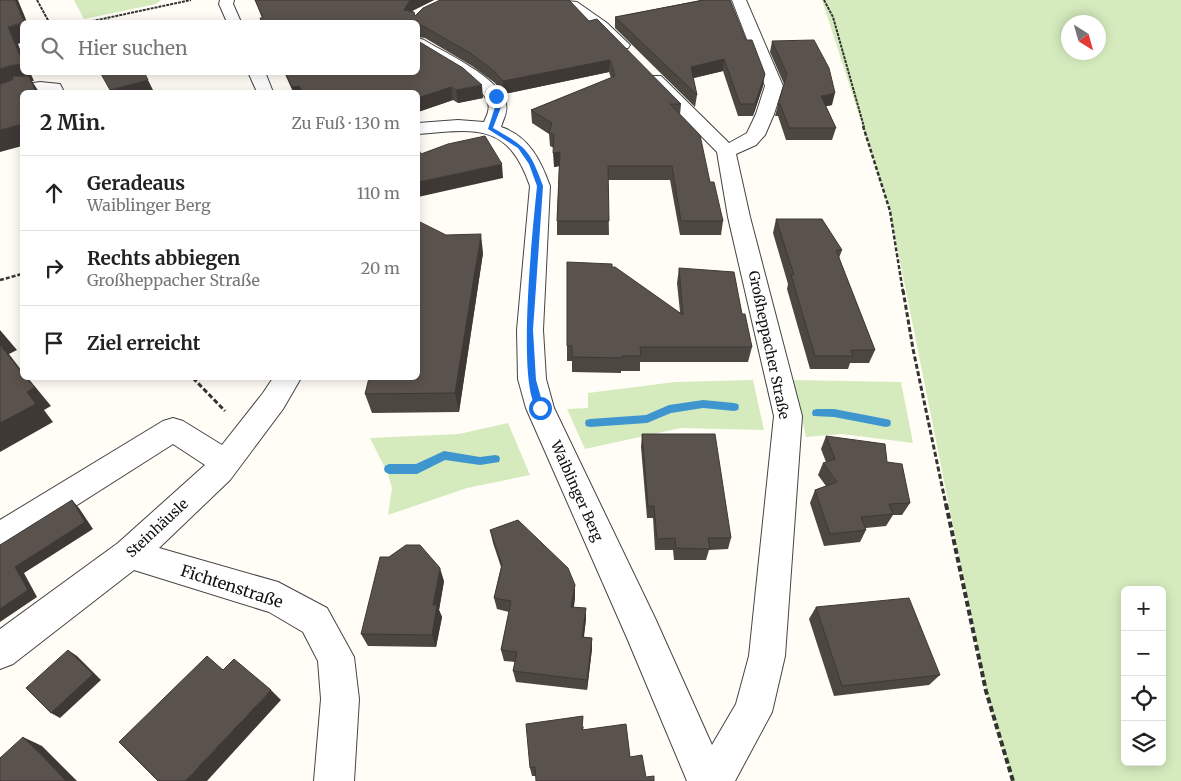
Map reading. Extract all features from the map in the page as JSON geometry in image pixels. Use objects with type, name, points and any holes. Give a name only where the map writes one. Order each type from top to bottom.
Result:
[{"type":"street","points":[[227,0],[226,4],[233,20]]},
{"type":"street","points":[[564,0],[581,9],[603,27],[726,151],[742,145],[753,138],[772,98],[774,86],[739,0]]},
{"type":"street","points":[[420,44],[486,85],[496,96],[498,107],[490,129]]},
{"type":"street","points":[[257,75],[264,90]]},
{"type":"street","points":[[23,90],[37,86],[54,88],[54,90]]},
{"type":"street","points":[[5,109],[20,91]]},
{"type":"street","name":"Waiblinger Berg","points":[[420,130],[457,125],[490,129],[520,146],[532,164],[540,186],[530,330],[532,380],[540,408],[642,630],[707,781]]},
{"type":"street","name":"Großheppacher Straße","points":[[713,781],[752,712],[767,656],[788,416],[739,217],[726,151]]},
{"type":"street","name":"Steinhäusle","points":[[0,651],[130,554],[219,471],[273,401],[287,380]]},
{"type":"street","points":[[0,537],[173,429],[225,462]]},
{"type":"street","name":"Fichtenstraße","points":[[130,554],[278,598],[316,620],[336,657],[340,699],[334,781]]},
{"type":"path","points":[[38,0],[48,20]]},
{"type":"path","points":[[97,20],[191,0]]},
{"type":"path","points":[[824,0],[834,17],[860,115],[890,211],[913,349],[984,681],[1013,781]]},
{"type":"path","points":[[0,280],[20,275]]},
{"type":"path","points":[[194,380],[248,434]]},
{"type":"green space","points":[[74,0],[161,0],[156,4],[84,19]]},
{"type":"green space","points":[[822,0],[1181,0],[1181,781],[1013,781],[986,691],[890,211]]},
{"type":"green space","points":[[753,380],[764,430],[681,428],[585,449],[567,409],[588,408],[588,393],[675,382]]},
{"type":"green space","points":[[793,380],[901,382],[913,443],[842,434],[806,437]]},
{"type":"green space","points":[[508,423],[530,475],[467,488],[388,515],[392,488],[388,474],[370,438],[459,434]]},
{"type":"building","points":[[0,0],[15,0],[23,20],[20,20],[20,23],[8,27],[20,56],[20,64],[0,69]]},
{"type":"building","points":[[255,0],[410,0],[404,10],[414,12],[415,16],[423,8],[440,0],[569,0],[589,21],[597,19],[681,104],[670,104],[700,135],[710,182],[714,182],[723,221],[681,221],[672,166],[608,166],[609,221],[557,221],[560,152],[553,153],[554,135],[549,132],[552,123],[531,110],[615,76],[610,60],[503,81],[494,71],[470,53],[420,25],[420,20],[261,20],[260,18],[263,18]]},
{"type":"building","points":[[704,0],[730,0],[746,40],[752,40],[765,74],[755,104],[740,104],[724,59],[691,67],[697,95],[615,17]]},
{"type":"building","points":[[814,40],[829,68],[835,93],[821,96],[836,128],[789,128],[780,104],[778,104],[787,74],[772,41]]},
{"type":"building","points":[[420,42],[463,68],[482,85],[456,90],[451,87],[420,97],[420,90],[302,90],[299,86],[292,87],[286,75],[420,75]]},
{"type":"building","points":[[102,75],[146,75],[148,80],[110,90]]},
{"type":"building","points":[[13,76],[29,76],[35,90],[20,90],[20,125],[0,130],[0,84],[12,80]]},
{"type":"building","points":[[485,136],[502,164],[420,182],[420,152],[421,154],[448,144]]},
{"type":"building","points":[[776,219],[822,219],[842,250],[836,250],[875,350],[851,350],[853,356],[815,356],[791,275],[794,275]]},
{"type":"building","points":[[420,222],[446,235],[481,234],[455,393],[365,394],[368,380],[420,380]]},
{"type":"building","points":[[567,262],[612,264],[612,267],[615,267],[683,315],[679,268],[734,272],[742,314],[745,314],[752,347],[640,347],[641,356],[622,356],[622,358],[572,357],[572,346],[567,346]]},
{"type":"building","points":[[0,345],[20,370],[20,380],[28,380],[35,387],[27,392],[36,404],[0,423]]},
{"type":"building","points":[[642,434],[715,434],[731,538],[708,538],[710,549],[676,548],[675,538],[657,539],[654,506],[648,506]]},
{"type":"building","points":[[826,436],[885,444],[887,462],[902,464],[910,503],[889,504],[893,514],[861,517],[866,530],[830,534],[815,490],[837,482],[823,463],[835,459]]},
{"type":"building","points":[[72,500],[85,522],[15,567],[28,590],[0,609],[0,545]]},
{"type":"building","points":[[518,520],[568,568],[575,585],[571,607],[586,608],[582,637],[592,638],[587,680],[513,671],[517,652],[501,650],[511,601],[494,598],[502,565],[490,530]]},
{"type":"building","points":[[406,545],[420,545],[440,568],[433,605],[437,605],[432,635],[361,634],[380,557],[389,557]]},
{"type":"building","points":[[909,598],[940,675],[842,686],[816,607]]},
{"type":"building","points":[[68,650],[93,674],[51,713],[26,688]]},
{"type":"building","points":[[207,656],[223,670],[234,659],[271,690],[185,781],[158,781],[119,742]]},
{"type":"building","points":[[583,716],[582,730],[626,724],[630,757],[642,755],[646,777],[654,776],[654,781],[536,781],[535,767],[530,768],[526,724]]},
{"type":"building","points":[[23,737],[66,781],[0,781],[0,758]]},
{"type":"waterway","points":[[590,423],[647,419],[669,409],[703,404],[734,407]]},
{"type":"waterway","points":[[817,413],[834,413],[886,423]]},
{"type":"waterway","points":[[389,469],[417,469],[444,455],[480,461],[495,459]]},
{"type":"route","points":[[496,96],[498,107],[490,129],[520,146],[532,164],[540,186],[530,330],[532,380],[540,408]]}]
